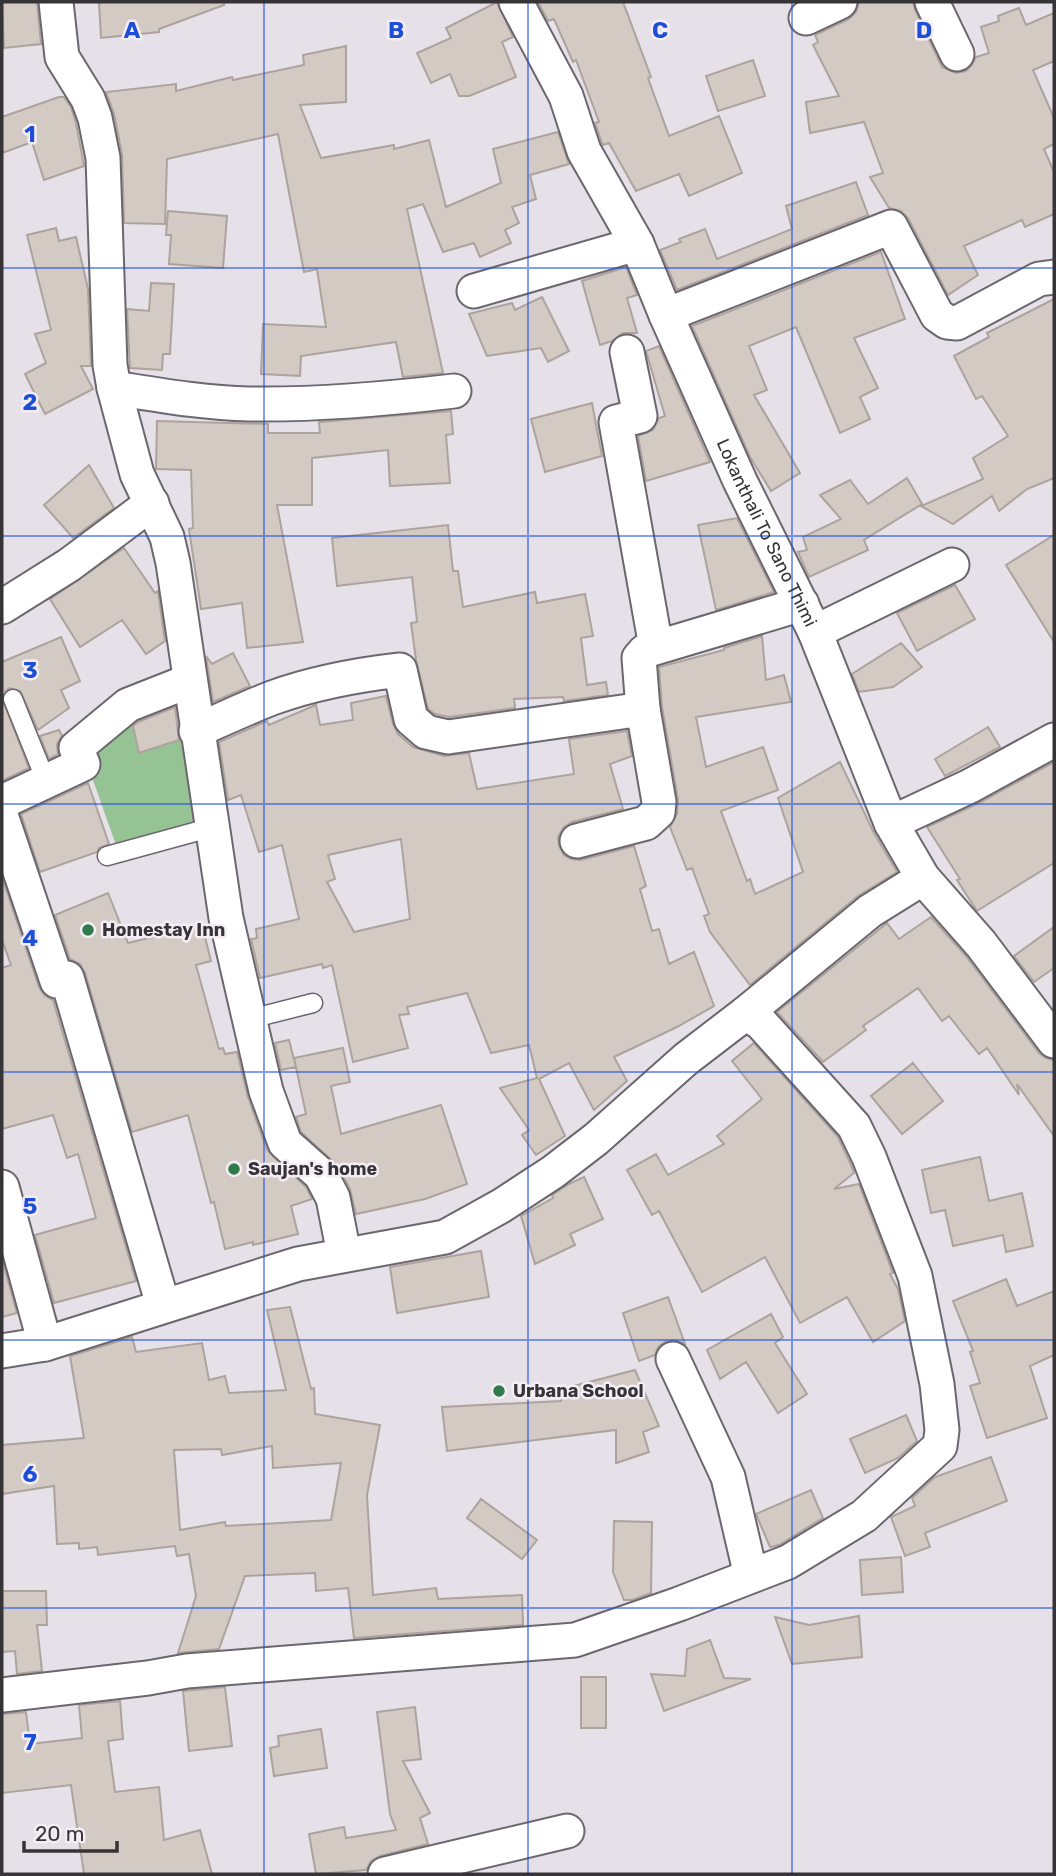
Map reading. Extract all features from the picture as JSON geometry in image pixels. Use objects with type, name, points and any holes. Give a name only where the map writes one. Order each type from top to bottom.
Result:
[{"type":"street","points":[[56,2],[62,57],[88,99],[95,118],[103,158],[110,365],[137,474],[167,537],[173,563],[226,918],[266,1091],[285,1143],[321,1175],[333,1198],[344,1254]]},
{"type":"street","name":"Lokanthali To Sano Thimi","points":[[516,2],[566,96],[584,151],[637,244],[740,481],[808,618],[891,823],[923,878],[981,944],[1054,1041]]},
{"type":"street","points":[[806,19],[840,2]]},
{"type":"street","points":[[932,2],[957,54]]},
{"type":"street","points":[[666,315],[891,227],[937,315],[947,322],[957,323],[1039,279],[1054,277]]},
{"type":"street","points":[[474,291],[637,244]]},
{"type":"street","points":[[626,352],[640,416],[616,422],[656,647]]},
{"type":"street","points":[[114,388],[181,399],[247,404],[333,402],[454,391]]},
{"type":"street","points":[[2,607],[69,565],[152,503]]},
{"type":"street","points":[[577,841],[646,823],[658,812],[659,802],[643,709],[639,658],[645,651],[808,618],[952,565]]},
{"type":"street","points":[[196,731],[272,698],[358,675],[400,670],[411,719],[426,732],[448,737],[643,709]]},
{"type":"street","points":[[2,802],[83,764],[76,748],[128,705],[189,681]]},
{"type":"street","points":[[891,823],[970,786],[1054,740]]},
{"type":"street","points":[[2,818],[57,981],[67,978],[163,1305]]},
{"type":"street","points":[[2,1351],[45,1343],[298,1264],[445,1237],[501,1206],[553,1172],[596,1139],[686,1059],[870,911],[923,878]]},
{"type":"street","points":[[2,1695],[187,1671],[575,1640],[788,1562],[864,1516],[940,1446],[942,1430],[937,1384],[915,1276],[869,1157],[854,1126],[761,1023],[746,1013]]},
{"type":"street","points":[[2,1187],[45,1343]]},
{"type":"street","points":[[673,1360],[728,1477],[751,1576]]},
{"type":"street","points":[[385,1874],[567,1831]]},
{"type":"lane","points":[[13,699],[46,781]]},
{"type":"lane","points":[[107,856],[213,827]]},
{"type":"lane","points":[[250,1019],[313,1003]]},
{"type":"green space","points":[[129,710],[139,752],[189,736],[204,821],[116,845],[82,749]]},
{"type":"building","points":[[2,2],[37,2],[41,44],[4,48]]},
{"type":"building","points":[[99,2],[224,2],[224,5],[159,29],[159,32],[101,38]]},
{"type":"building","points":[[497,2],[513,37],[502,42],[516,77],[469,96],[459,96],[450,74],[431,83],[417,53],[451,38],[446,28]]},
{"type":"building","points":[[538,2],[623,2],[651,77],[648,78],[669,136],[719,116],[742,173],[689,196],[679,174],[636,191],[609,143],[603,145],[595,123],[599,122],[576,60],[573,62],[554,19],[548,21]]},
{"type":"building","points":[[859,2],[913,2],[942,67],[956,73],[966,71],[976,57],[989,53],[981,27],[999,21],[998,16],[1019,8],[1026,25],[1054,13],[1054,61],[1033,70],[1054,118],[1054,144],[1044,149],[1054,172],[1054,214],[1025,227],[1022,220],[964,246],[978,275],[948,295],[908,218],[901,211],[889,208],[870,177],[883,173],[864,122],[810,133],[806,102],[839,96],[813,45],[818,42],[815,35],[849,19],[856,12]]},
{"type":"building","points":[[346,46],[346,102],[300,105],[321,158],[394,145],[394,149],[429,140],[446,207],[501,183],[493,149],[558,132],[569,164],[530,175],[536,199],[512,207],[519,223],[505,230],[511,243],[480,257],[474,243],[443,252],[423,204],[407,209],[443,373],[403,377],[396,342],[301,356],[300,376],[261,374],[263,324],[326,327],[317,269],[304,272],[278,134],[167,159],[165,224],[124,223],[122,154],[114,114],[106,92],[176,84],[176,91],[232,77],[233,80],[304,65],[303,55]]},
{"type":"building","points":[[753,60],[765,96],[718,111],[706,76]]},
{"type":"building","points":[[64,97],[71,107],[84,166],[44,180],[32,142],[2,153],[2,117]]},
{"type":"building","points":[[856,182],[868,215],[677,290],[660,250],[705,229],[717,259],[792,229],[786,206]]},
{"type":"building","points":[[168,211],[227,216],[223,268],[169,264],[171,235],[166,235]]},
{"type":"building","points":[[56,228],[59,241],[76,237],[88,289],[91,366],[81,366],[93,389],[45,414],[25,374],[46,363],[35,334],[51,330],[27,235]]},
{"type":"building","points":[[881,252],[905,319],[854,338],[878,388],[860,397],[870,419],[840,433],[796,327],[749,346],[767,390],[754,395],[800,473],[771,491],[750,457],[692,326]]},
{"type":"building","points":[[626,267],[637,295],[627,298],[637,333],[623,333],[600,345],[582,281]]},
{"type":"building","points":[[151,283],[174,284],[170,354],[163,354],[162,370],[130,368],[127,309],[149,311]]},
{"type":"building","points":[[542,297],[569,351],[548,362],[541,348],[487,356],[469,314],[512,303],[515,310]]},
{"type":"building","points":[[1054,299],[1054,478],[1027,489],[999,511],[992,496],[953,524],[921,506],[983,479],[973,458],[1008,436],[982,396],[976,399],[954,356],[989,337],[987,333]]},
{"type":"building","points":[[659,346],[710,462],[646,481],[638,436],[653,430],[659,418],[665,416],[646,351]]},
{"type":"building","points":[[592,403],[602,456],[545,472],[531,419]]},
{"type":"building","points":[[451,411],[453,434],[446,435],[450,483],[390,486],[388,450],[312,458],[312,505],[277,505],[303,642],[247,648],[242,603],[201,609],[189,529],[193,528],[191,470],[156,469],[157,421],[268,424],[268,433],[320,433],[319,422]]},
{"type":"building","points":[[89,465],[114,508],[73,538],[44,505]]},
{"type":"building","points":[[907,478],[922,504],[864,540],[868,550],[809,577],[798,552],[807,550],[803,537],[841,519],[820,495],[850,480],[868,504]]},
{"type":"building","points":[[737,518],[774,592],[716,610],[698,525]]},
{"type":"building","points":[[448,525],[453,571],[458,571],[463,607],[535,592],[537,603],[585,594],[593,636],[581,638],[587,685],[606,682],[608,695],[564,701],[563,697],[514,699],[515,708],[449,717],[435,714],[428,709],[416,660],[411,623],[417,622],[412,577],[337,586],[332,538]]},
{"type":"building","points":[[1054,535],[1054,642],[1006,565]]},
{"type":"building","points":[[124,548],[155,593],[158,591],[165,641],[146,654],[122,620],[80,647],[50,599]]},
{"type":"building","points":[[955,585],[975,619],[917,651],[897,613]]},
{"type":"building","points":[[762,636],[766,680],[784,675],[791,702],[696,717],[706,767],[763,747],[778,790],[721,811],[747,881],[750,879],[755,894],[803,872],[778,798],[840,762],[874,833],[897,872],[858,896],[750,985],[710,932],[704,916],[709,914],[692,868],[687,870],[670,827],[677,814],[678,799],[662,707],[659,667],[724,650]]},
{"type":"building","points":[[61,637],[80,681],[61,690],[69,708],[38,730],[20,691],[9,688],[2,698],[2,662]]},
{"type":"building","points":[[901,643],[922,667],[893,687],[859,692],[852,674]]},
{"type":"building","points":[[233,653],[250,686],[213,702],[206,656],[212,664]]},
{"type":"building","points":[[386,696],[398,734],[413,747],[444,756],[469,753],[477,789],[574,774],[569,739],[627,731],[632,756],[610,764],[623,809],[572,822],[564,827],[558,837],[559,846],[564,855],[581,860],[634,846],[646,886],[640,889],[652,931],[659,929],[669,964],[694,952],[714,1006],[614,1057],[627,1081],[594,1110],[569,1063],[539,1079],[565,1136],[536,1155],[522,1135],[529,1130],[500,1088],[537,1078],[529,1045],[491,1053],[467,993],[407,1007],[409,1014],[399,1015],[408,1048],[353,1062],[332,965],[323,968],[322,964],[260,978],[251,939],[257,938],[256,929],[299,919],[282,845],[259,852],[241,795],[228,800],[219,742],[267,721],[269,725],[316,705],[320,725],[353,720],[351,703]],"holes":[[[401,839],[410,919],[354,932],[327,882],[335,879],[328,855]]]},
{"type":"building","points":[[2,698],[29,768],[2,781]]},
{"type":"building","points":[[175,707],[179,740],[139,753],[133,726]]},
{"type":"building","points":[[988,727],[1000,747],[945,776],[935,759]]},
{"type":"building","points":[[59,730],[62,736],[57,744],[58,754],[49,759],[40,736]]},
{"type":"building","points":[[1054,762],[1054,863],[977,911],[927,827],[979,803]]},
{"type":"building","points":[[88,783],[109,844],[99,848],[97,852],[40,872],[21,814]]},
{"type":"building","points":[[2,877],[39,987],[45,996],[53,1000],[136,1281],[54,1303],[35,1235],[96,1218],[78,1154],[67,1158],[53,1115],[2,1129],[2,968],[11,965],[2,940]]},
{"type":"building","points":[[108,893],[128,943],[202,925],[211,961],[196,965],[219,1049],[223,1048],[225,1054],[237,1052],[248,1097],[267,1150],[306,1187],[312,1199],[291,1206],[298,1234],[225,1249],[188,1115],[132,1132],[85,973],[80,964],[70,959],[55,915]]},
{"type":"building","points":[[931,917],[966,956],[1039,1053],[1054,1060],[1054,1136],[1017,1084],[1019,1095],[987,1048],[979,1054],[949,1016],[942,1021],[918,988],[863,1026],[866,1030],[823,1062],[777,1012],[887,923],[899,939]]},
{"type":"building","points":[[1054,927],[1054,968],[1034,982],[1014,956]]},
{"type":"building","points":[[289,1040],[296,1067],[281,1070],[275,1043]]},
{"type":"building","points":[[754,1043],[838,1137],[854,1173],[834,1189],[859,1184],[893,1273],[890,1274],[898,1289],[905,1321],[873,1342],[847,1297],[800,1323],[765,1257],[702,1292],[659,1211],[652,1215],[627,1170],[656,1154],[668,1175],[724,1144],[717,1136],[762,1099],[732,1061]]},
{"type":"building","points":[[343,1048],[350,1082],[331,1086],[341,1134],[441,1105],[467,1184],[425,1199],[356,1214],[350,1189],[338,1166],[301,1132],[296,1117],[306,1114],[294,1058]]},
{"type":"building","points":[[913,1063],[943,1101],[902,1134],[871,1096]]},
{"type":"building","points":[[980,1157],[989,1201],[1022,1193],[1033,1246],[1006,1252],[1003,1235],[953,1246],[945,1210],[931,1213],[922,1170]]},
{"type":"building","points":[[584,1177],[603,1219],[570,1234],[575,1245],[535,1264],[521,1216]]},
{"type":"building","points":[[481,1251],[489,1297],[397,1313],[390,1267]]},
{"type":"building","points":[[2,1259],[17,1313],[2,1317]]},
{"type":"building","points":[[1006,1279],[1017,1306],[1054,1291],[1054,1355],[1030,1366],[1047,1418],[987,1438],[970,1386],[980,1383],[970,1352],[973,1351],[953,1301]]},
{"type":"building","points":[[668,1297],[685,1344],[675,1340],[666,1341],[658,1347],[655,1355],[639,1361],[623,1313]]},
{"type":"building","points":[[290,1307],[311,1389],[314,1388],[315,1414],[380,1425],[367,1495],[373,1595],[436,1588],[438,1599],[522,1595],[523,1625],[354,1638],[348,1588],[316,1591],[315,1573],[245,1576],[219,1649],[178,1653],[196,1596],[189,1554],[177,1556],[175,1546],[98,1555],[97,1547],[79,1549],[79,1543],[57,1544],[54,1486],[2,1494],[2,1445],[84,1438],[70,1356],[132,1337],[136,1352],[202,1343],[209,1380],[225,1376],[229,1393],[286,1390],[267,1310]],"holes":[[[272,1446],[273,1468],[341,1463],[331,1520],[226,1526],[225,1522],[180,1530],[174,1450],[221,1449],[222,1455]]]},
{"type":"building","points":[[771,1314],[783,1337],[775,1343],[807,1394],[778,1413],[746,1362],[720,1379],[707,1350]]},
{"type":"building","points":[[635,1370],[659,1426],[643,1432],[649,1452],[616,1463],[616,1430],[447,1451],[442,1407],[561,1401],[562,1389]]},
{"type":"building","points":[[906,1415],[917,1441],[898,1458],[865,1473],[850,1439]]},
{"type":"building","points":[[991,1457],[1007,1501],[925,1533],[930,1547],[905,1556],[891,1517],[915,1506],[912,1498],[935,1477]]},
{"type":"building","points":[[811,1490],[823,1518],[779,1545],[770,1547],[756,1514]]},
{"type":"building","points":[[481,1499],[537,1540],[522,1559],[467,1518]]},
{"type":"building","points":[[614,1521],[652,1522],[651,1593],[632,1600],[624,1600],[613,1572]]},
{"type":"building","points":[[901,1557],[903,1592],[862,1595],[860,1560]]},
{"type":"building","points":[[2,1591],[46,1591],[47,1625],[37,1625],[42,1671],[17,1674],[15,1651],[2,1652]]},
{"type":"building","points":[[859,1616],[862,1657],[792,1664],[775,1617],[809,1625]]},
{"type":"building","points":[[710,1640],[724,1678],[751,1679],[664,1711],[651,1674],[685,1676],[687,1649]]},
{"type":"building","points":[[581,1677],[606,1677],[606,1728],[581,1728]]},
{"type":"building","points":[[225,1687],[232,1746],[189,1751],[183,1691]]},
{"type":"building","points":[[120,1701],[123,1739],[108,1741],[115,1792],[159,1787],[164,1840],[200,1830],[212,1874],[84,1874],[71,1785],[2,1793],[2,1714],[26,1712],[30,1744],[82,1738],[79,1705]]},
{"type":"building","points":[[415,1707],[421,1759],[403,1761],[430,1813],[420,1818],[428,1844],[380,1856],[371,1861],[366,1870],[316,1874],[309,1834],[344,1827],[346,1838],[396,1830],[390,1814],[377,1712]]},
{"type":"building","points":[[321,1729],[327,1768],[274,1776],[270,1748],[279,1746],[278,1736]]},
{"type":"place","name":"Homestay Inn","points":[[88,930]]},
{"type":"place","name":"Saujan's home","points":[[234,1169]]},
{"type":"place","name":"Urbana School","points":[[499,1391]]}]
